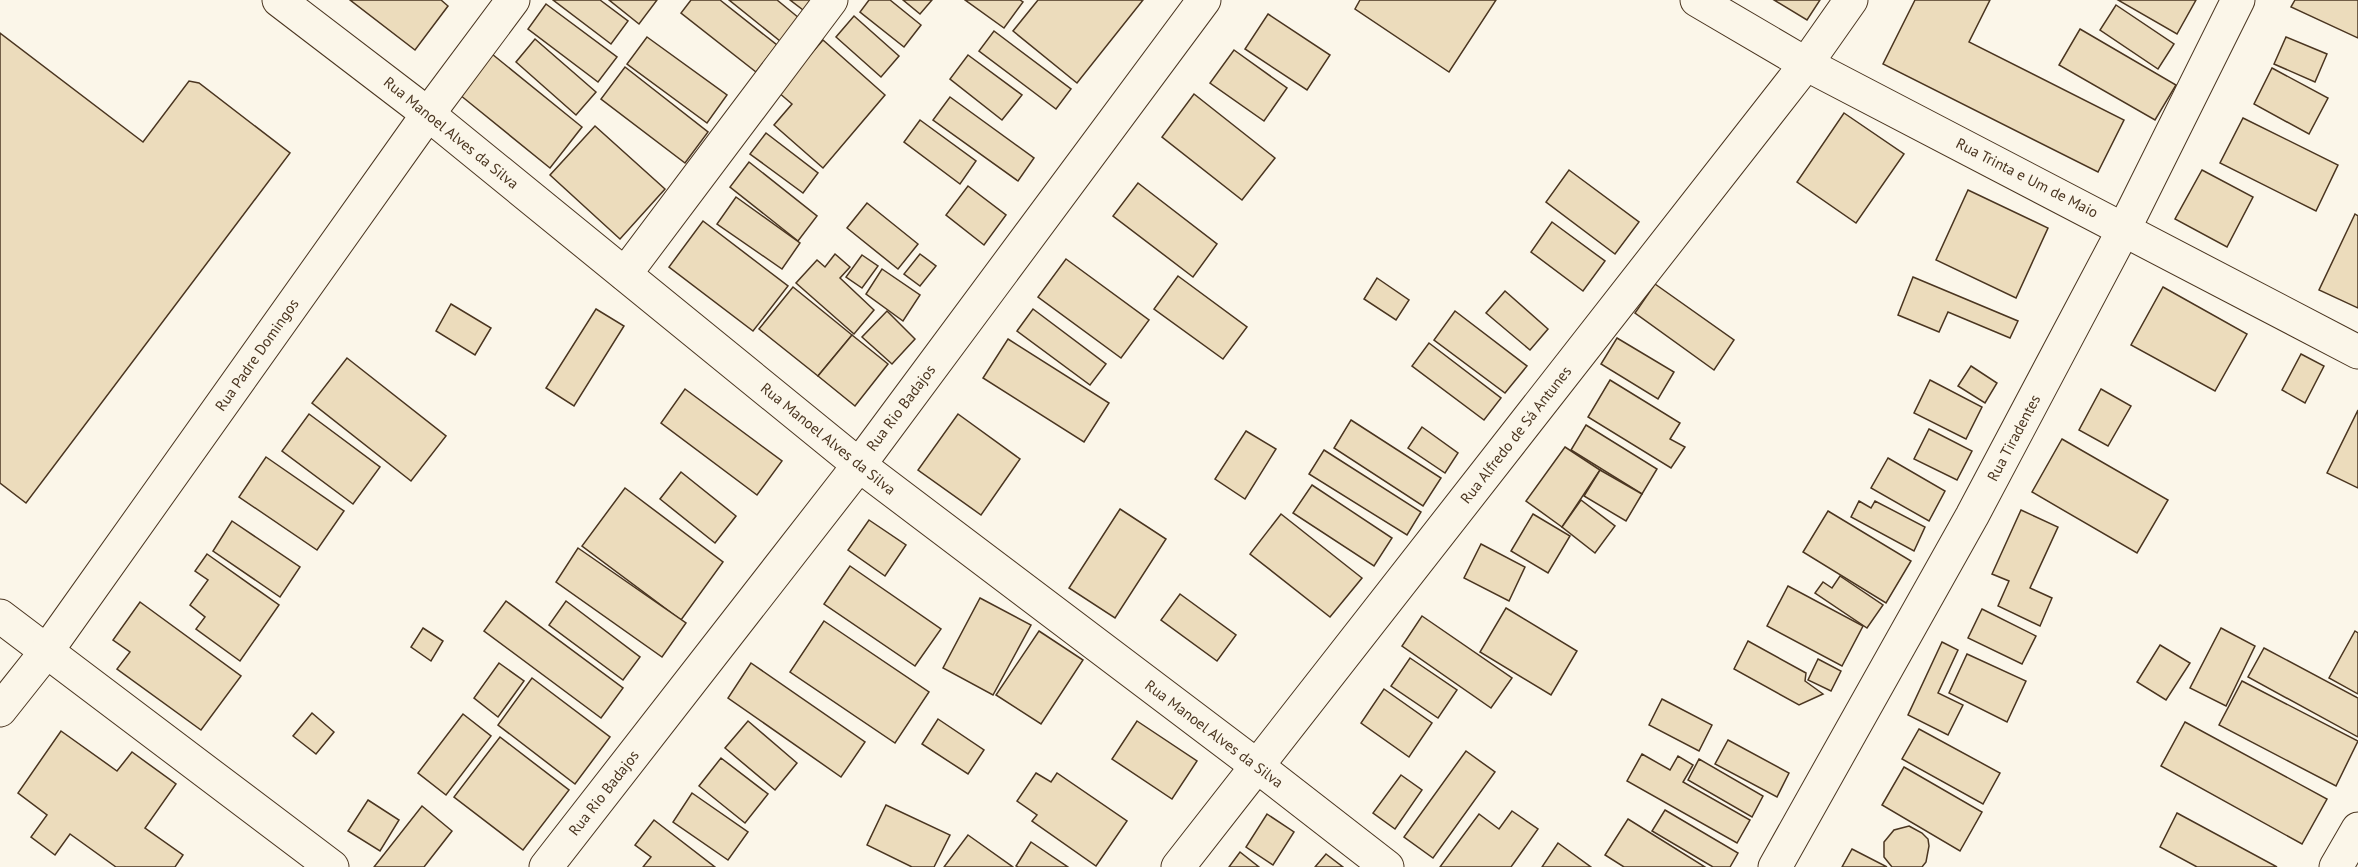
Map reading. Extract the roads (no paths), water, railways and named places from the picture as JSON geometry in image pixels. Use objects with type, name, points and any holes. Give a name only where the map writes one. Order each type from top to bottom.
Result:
[{"type":"street","name":"Rua Manoel Alves da Silva","points":[[279,0],[428,114],[859,465],[1387,867]]},
{"type":"street","name":"Rua Padre Domingos","points":[[0,710],[46,652],[428,114],[513,0]]},
{"type":"street","points":[[625,274],[831,0]]},
{"type":"street","name":"Rua Rio Badajos","points":[[546,867],[859,465],[1204,0]]},
{"type":"street","name":"Rua Trinta e Um de Maio","points":[[1698,0],[1806,64],[2358,352]]},
{"type":"street","name":"Rua Alfredo de Sá Antunes","points":[[1178,867],[1806,64],[1851,0]]},
{"type":"street","name":"Rua Tiradentes","points":[[1774,867],[1972,516],[2124,229],[2238,0]]},
{"type":"street","points":[[0,616],[332,867]]},
{"type":"street","points":[[2336,867],[2358,829]]}]
